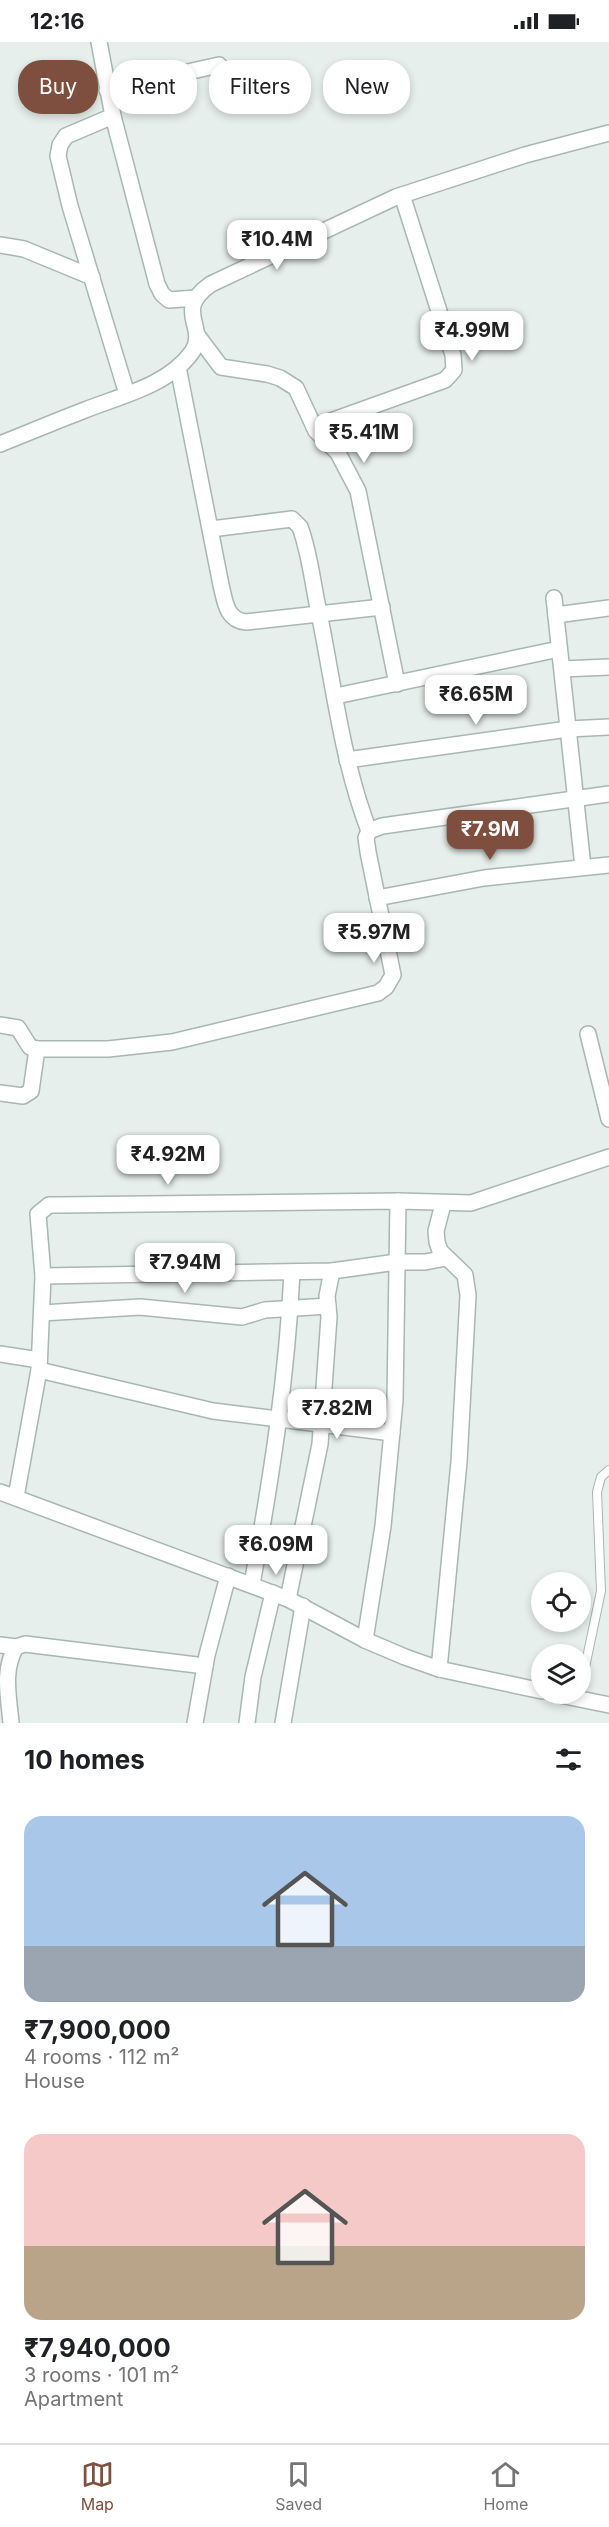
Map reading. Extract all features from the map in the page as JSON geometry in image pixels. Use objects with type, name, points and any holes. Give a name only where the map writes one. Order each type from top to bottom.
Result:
[{"type":"street","points":[[99,42],[112,116],[157,284],[162,294],[169,300],[195,298]]},
{"type":"street","points":[[107,90],[209,67]]},
{"type":"street","points":[[112,116],[66,136],[60,145],[58,156],[127,394]]},
{"type":"street","points":[[397,684],[358,491],[348,468],[338,453],[314,427],[296,388],[290,383],[267,374],[221,367],[197,336],[191,315],[195,298],[211,284],[402,195],[525,155],[609,133]]},
{"type":"street","points":[[314,427],[445,380],[454,370],[453,355],[402,195]]},
{"type":"street","points":[[0,245],[24,249],[92,277]]},
{"type":"street","points":[[0,444],[155,381],[178,367],[193,351],[197,336]]},
{"type":"street","points":[[178,367],[225,600],[231,616],[237,621],[382,607]]},
{"type":"street","points":[[0,1025],[18,1028],[30,1047],[37,1049],[108,1049],[156,1045],[378,993],[391,981],[393,975],[368,852],[366,838],[369,831],[356,796],[347,760],[304,537],[297,522],[292,519],[211,529]]},
{"type":"street","points":[[554,598],[583,867]]},
{"type":"street","points":[[556,615],[609,608]]},
{"type":"street","points":[[336,696],[559,649]]},
{"type":"street","points":[[562,669],[609,667]]},
{"type":"street","points":[[347,760],[568,729],[609,726]]},
{"type":"street","points":[[369,831],[382,826],[609,794]]},
{"type":"street","points":[[377,898],[484,878],[609,865]]},
{"type":"street","points":[[588,1034],[609,1119]]},
{"type":"street","points":[[0,1093],[23,1096],[31,1091],[37,1049]]},
{"type":"street","points":[[16,1497],[39,1365],[43,1276],[38,1214],[49,1205],[398,1201],[471,1203],[609,1157]]},
{"type":"street","points":[[365,1640],[382,1526],[392,1433],[396,1379],[398,1201]]},
{"type":"street","points":[[439,1669],[459,1462],[468,1295],[465,1275],[440,1251],[436,1231],[443,1204]]},
{"type":"street","points":[[43,1276],[333,1271],[397,1262],[425,1262],[446,1257]]},
{"type":"street","points":[[288,1599],[320,1444],[328,1306],[327,1286],[333,1271]]},
{"type":"street","points":[[252,1584],[276,1455],[291,1306],[292,1272]]},
{"type":"street","points":[[42,1313],[140,1307],[242,1317],[291,1306],[328,1306]]},
{"type":"street","points":[[0,1354],[213,1411],[392,1433]]},
{"type":"street","points":[[0,1492],[252,1584],[303,1606],[365,1640],[439,1669],[531,1689]]},
{"type":"street","points":[[195,1723],[205,1666],[228,1576]]},
{"type":"street","points":[[247,1723],[253,1677],[273,1593]]},
{"type":"street","points":[[283,1723],[303,1606]]},
{"type":"street","points":[[7,1714],[7,1675],[10,1657],[8,1646],[45,1645],[205,1666]]},
{"type":"street","points":[[591,1698],[609,1705]]},
{"type":"lane","points":[[590,1644],[601,1591],[597,1492],[601,1477],[609,1470]]}]
